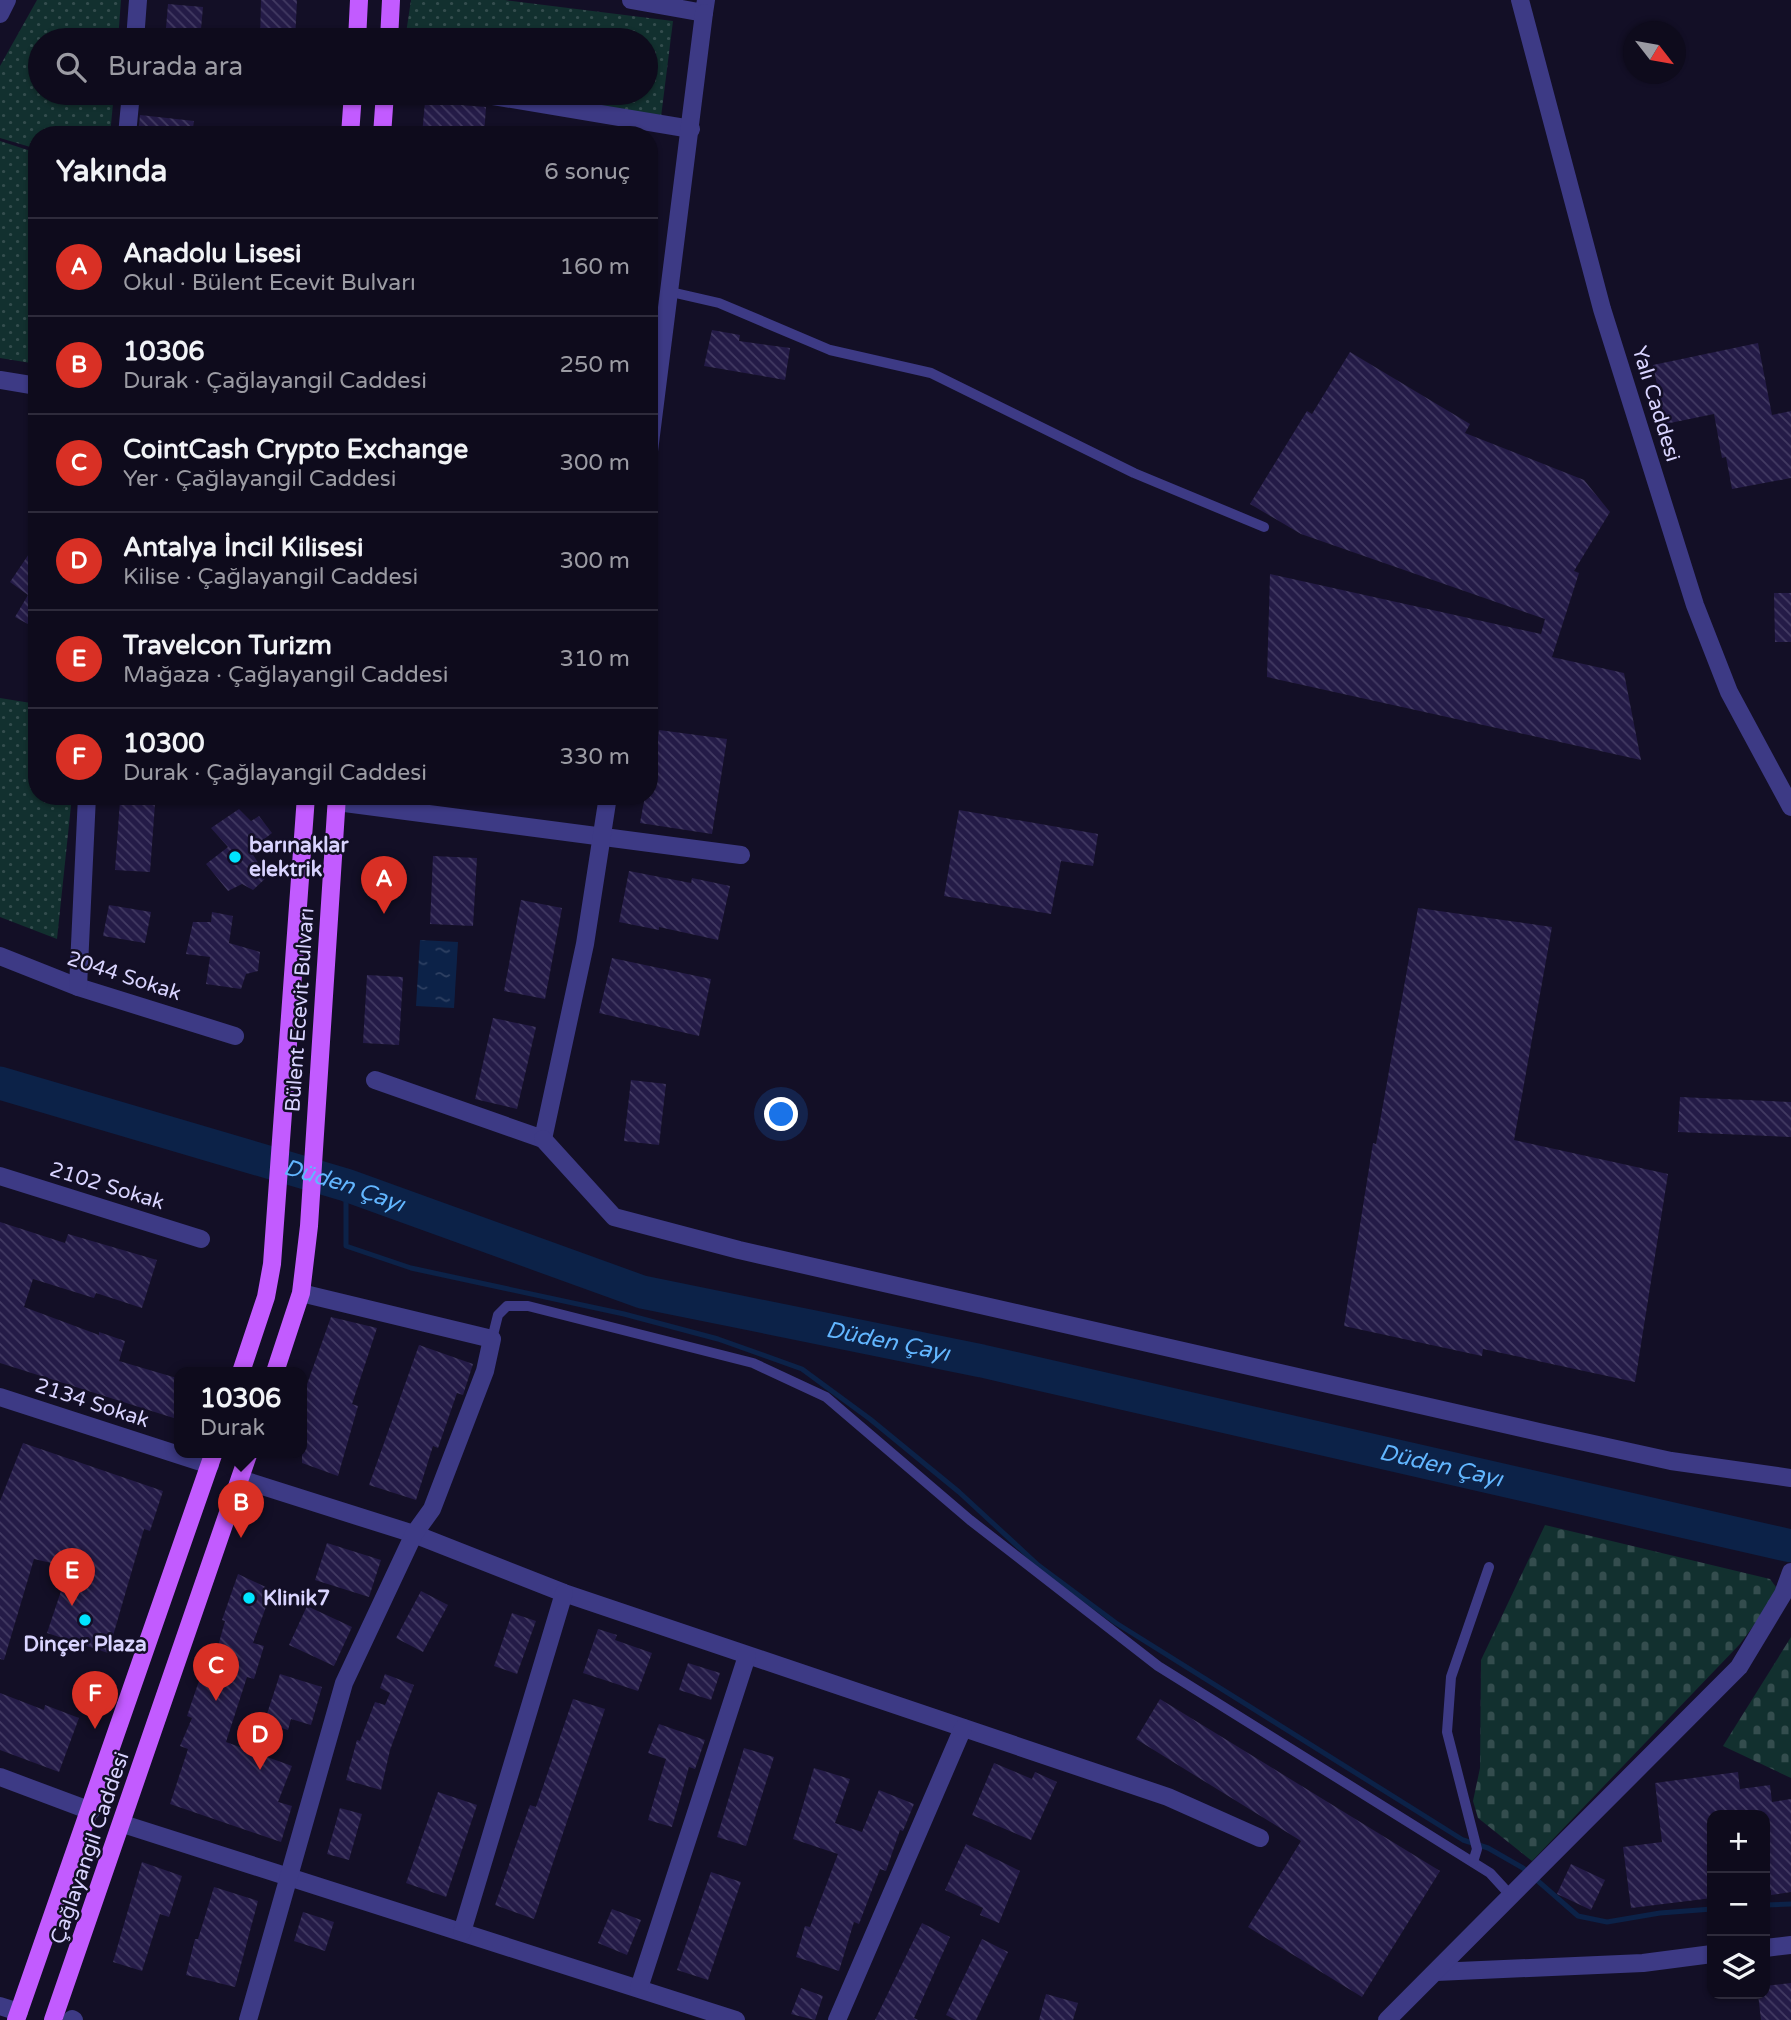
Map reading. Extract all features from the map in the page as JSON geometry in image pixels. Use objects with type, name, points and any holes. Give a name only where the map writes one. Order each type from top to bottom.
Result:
[{"type":"main road","points":[[358,28],[359,0]]},
{"type":"main road","points":[[389,28],[391,0]]},
{"type":"main road","points":[[351,126],[352,105]]},
{"type":"main road","points":[[383,126],[384,105]]},
{"type":"main road","name":"Bülent Ecevit Bulvarı","points":[[243,1367],[266,1297],[276,1216],[305,805]]},
{"type":"main road","name":"Bülent Ecevit Bulvarı","points":[[301,1293],[309,1226],[337,805]]},
{"type":"main road","points":[[277,1367],[301,1293]]},
{"type":"main road","name":"Çağlayangil Caddesi","points":[[53,2020],[123,1824],[247,1458]]},
{"type":"main road","name":"Çağlayangil Caddesi","points":[[17,2016],[91,1811],[212,1459]]},
{"type":"street","points":[[0,14],[7,0]]},
{"type":"street","points":[[136,28],[138,0]]},
{"type":"street","points":[[631,0],[705,7],[671,292],[658,338]]},
{"type":"street","name":"Yalı Caddesi","points":[[1520,0],[1602,309],[1695,605],[1729,692],[1791,807]]},
{"type":"street","points":[[128,126],[130,105]]},
{"type":"street","points":[[547,105],[691,129]]},
{"type":"street","points":[[0,380],[28,385]]},
{"type":"street","points":[[78,987],[87,805]]},
{"type":"street","points":[[382,805],[741,855]]},
{"type":"street","points":[[543,1139],[585,944],[607,805]]},
{"type":"street","name":"2044 Sokak","points":[[0,956],[78,987],[234,1036]]},
{"type":"street","points":[[375,1080],[543,1139],[614,1217],[752,1253],[1526,1429],[1671,1461],[1791,1478]]},
{"type":"street","name":"2102 Sokak","points":[[0,1176],[201,1239]]},
{"type":"street","points":[[248,2020],[291,1877],[344,1683],[414,1534],[432,1509],[485,1371],[492,1339],[301,1293]]},
{"type":"street","name":"2134 Sokak","points":[[1,1400],[174,1448]]},
{"type":"street","points":[[240,1479],[414,1534],[564,1593],[1168,1797],[1260,1838]]},
{"type":"street","points":[[1387,2020],[1739,1667],[1790,1578]]},
{"type":"street","points":[[462,1932],[564,1593]]},
{"type":"street","points":[[639,1989],[747,1656]]},
{"type":"street","points":[[837,2020],[963,1728]]},
{"type":"street","points":[[0,1777],[91,1811]]},
{"type":"street","points":[[123,1824],[736,2020]]},
{"type":"street","points":[[1770,1947],[1791,1945]]},
{"type":"street","points":[[1436,1972],[1643,1962],[1707,1955]]},
{"type":"street","points":[[0,2006],[17,2016]]},
{"type":"lane","points":[[671,292],[719,303],[830,350],[931,373],[1134,473],[1264,527]]},
{"type":"lane","points":[[492,1339],[498,1315],[507,1306],[528,1306],[753,1363],[803,1384],[826,1397],[970,1520],[1158,1666],[1473,1862],[1514,1894]]},
{"type":"lane","points":[[1473,1862],[1477,1849],[1447,1732],[1451,1677],[1489,1567]]},
{"type":"green space","points":[[37,0],[121,0],[119,28],[28,28],[28,105],[113,105],[111,126],[28,126],[28,146],[0,138],[0,66]]},
{"type":"green space","points":[[411,0],[505,0],[673,21],[661,117],[591,105],[658,105],[658,28],[407,28]]},
{"type":"green space","points":[[0,141],[28,150],[28,363],[0,358]]},
{"type":"green space","points":[[0,698],[28,703],[28,805],[71,805],[57,939],[0,917]]},
{"type":"green space","points":[[1545,1525],[1770,1579],[1779,1591],[1740,1644],[1532,1861],[1478,1818],[1473,1801],[1480,1768],[1481,1660]]},
{"type":"green space","points":[[1791,1637],[1791,1778],[1723,1746]]},
{"type":"water","points":[[420,940],[458,942],[454,1008],[416,1006]]},
{"type":"building","points":[[261,0],[297,0],[296,28],[260,28]]},
{"type":"building","points":[[168,4],[203,7],[201,28],[166,28]]},
{"type":"building","points":[[425,105],[486,107],[485,126],[423,126]]},
{"type":"building","points":[[140,115],[194,121],[193,126],[139,126]]},
{"type":"building","points":[[712,330],[740,335],[739,341],[790,348],[785,380],[704,366]]},
{"type":"building","points":[[1758,343],[1772,415],[1791,411],[1791,478],[1732,489],[1726,457],[1722,458],[1714,414],[1665,424],[1653,365]]},
{"type":"building","points":[[1350,352],[1470,424],[1465,433],[1584,480],[1610,512],[1574,571],[1579,573],[1552,657],[1624,673],[1641,760],[1267,677],[1270,574],[1541,634],[1545,619],[1301,534],[1250,504],[1307,411],[1312,414]]},
{"type":"building","points":[[28,555],[28,595],[10,582]]},
{"type":"building","points":[[1774,593],[1791,593],[1791,642],[1775,642]]},
{"type":"building","points":[[28,595],[28,624],[15,617]]},
{"type":"building","points":[[659,730],[727,739],[712,834],[640,823],[643,805],[658,805]]},
{"type":"building","points":[[120,805],[155,805],[150,872],[115,870]]},
{"type":"building","name":"barınaklar elektrik","points":[[239,809],[251,821],[259,816],[272,833],[250,850],[267,877],[253,890],[242,884],[228,891],[206,864],[228,847],[211,828]]},
{"type":"building","points":[[959,810],[1098,834],[1093,866],[1061,861],[1051,914],[944,896]]},
{"type":"building","points":[[433,856],[477,858],[473,926],[430,924]]},
{"type":"building","points":[[629,871],[691,883],[692,878],[730,886],[718,940],[659,927],[659,930],[619,922]]},
{"type":"building","points":[[521,900],[562,908],[545,999],[504,991]]},
{"type":"building","points":[[109,905],[151,912],[145,943],[103,936]]},
{"type":"building","points":[[1418,908],[1552,927],[1514,1140],[1668,1174],[1635,1382],[1483,1349],[1482,1356],[1344,1326],[1373,1143],[1376,1144]]},
{"type":"building","points":[[212,912],[233,916],[229,943],[260,952],[258,971],[246,974],[241,989],[206,984],[210,957],[186,954],[193,922],[211,922]]},
{"type":"building","points":[[612,958],[711,979],[699,1036],[599,1013]]},
{"type":"building","points":[[367,975],[403,977],[399,1045],[363,1043]]},
{"type":"building","points":[[493,1018],[536,1027],[517,1109],[475,1099]]},
{"type":"building","points":[[631,1080],[666,1084],[659,1145],[624,1141]]},
{"type":"building","points":[[1680,1097],[1791,1102],[1791,1137],[1678,1132]]},
{"type":"building","points":[[0,1222],[65,1243],[68,1234],[157,1260],[142,1308],[96,1293],[94,1298],[33,1279],[24,1307],[99,1335],[99,1332],[125,1341],[119,1361],[174,1377],[174,1418],[0,1363]]},
{"type":"building","points":[[331,1317],[377,1328],[352,1404],[358,1406],[338,1476],[302,1463],[302,1458],[307,1458],[307,1384]]},
{"type":"building","points":[[419,1345],[473,1364],[463,1395],[457,1393],[438,1448],[433,1446],[416,1500],[369,1485]]},
{"type":"building","points":[[23,1443],[163,1491],[150,1531],[144,1529],[108,1653],[47,1633],[69,1567],[34,1559],[4,1660],[0,1659],[0,1501]]},
{"type":"building","points":[[327,1543],[381,1560],[369,1597],[315,1580]]},
{"type":"building","points":[[238,1574],[272,1590],[253,1643],[264,1646],[254,1679],[247,1677],[226,1742],[292,1766],[278,1802],[292,1806],[281,1842],[170,1804],[188,1749],[180,1746],[192,1718],[187,1716],[202,1672],[210,1675],[225,1621],[222,1620]]},
{"type":"building","points":[[421,1591],[448,1605],[423,1652],[396,1638]]},
{"type":"building","points":[[307,1606],[352,1627],[334,1666],[289,1645]]},
{"type":"building","points":[[512,1613],[536,1621],[517,1674],[494,1666]]},
{"type":"building","points":[[598,1629],[617,1635],[615,1640],[652,1653],[638,1691],[583,1673]]},
{"type":"building","points":[[688,1663],[720,1673],[711,1700],[679,1690]]},
{"type":"building","points":[[280,1674],[322,1687],[311,1725],[291,1719],[288,1730],[264,1723]]},
{"type":"building","points":[[385,1674],[414,1685],[390,1750],[381,1790],[346,1780],[357,1740],[360,1741],[375,1702],[385,1705],[390,1693],[380,1688]]},
{"type":"building","points":[[0,1693],[44,1710],[45,1705],[79,1718],[59,1772],[0,1750]]},
{"type":"building","points":[[573,1699],[605,1709],[534,1919],[495,1905],[530,1805],[536,1807]]},
{"type":"building","points":[[1160,1699],[1440,1871],[1362,1997],[1248,1927],[1301,1841],[1136,1739]]},
{"type":"building","points":[[659,1724],[705,1740],[695,1769],[689,1767],[672,1827],[648,1820],[666,1759],[648,1753]]},
{"type":"building","points":[[744,1748],[774,1757],[746,1846],[717,1837]]},
{"type":"building","points":[[994,1763],[1032,1779],[1035,1772],[1057,1782],[1031,1840],[972,1815]]},
{"type":"building","points":[[814,1768],[850,1779],[835,1823],[862,1832],[879,1790],[914,1804],[903,1831],[900,1830],[886,1871],[880,1869],[859,1924],[854,1922],[839,1971],[796,1957],[805,1926],[810,1927],[838,1854],[793,1839]]},
{"type":"building","points":[[1738,1772],[1740,1789],[1770,1785],[1772,1802],[1791,1799],[1791,1892],[1771,1895],[1770,1810],[1707,1810],[1707,1899],[1631,1908],[1623,1847],[1662,1842],[1655,1783]]},
{"type":"building","points":[[438,1792],[477,1805],[446,1897],[406,1883]]},
{"type":"building","points":[[340,1808],[362,1814],[349,1860],[327,1854]]},
{"type":"building","points":[[966,1844],[1020,1871],[999,1923],[980,1915],[983,1908],[945,1890]]},
{"type":"building","points":[[142,1862],[182,1876],[169,1917],[160,1914],[142,1971],[113,1962]]},
{"type":"building","points":[[1571,1864],[1605,1880],[1591,1910],[1557,1894]]},
{"type":"building","points":[[711,1872],[741,1882],[708,1980],[677,1970]]},
{"type":"building","points":[[214,1887],[258,1901],[235,1987],[186,1975],[195,1939],[198,1939]]},
{"type":"building","points":[[612,1909],[641,1920],[627,1955],[598,1943]]},
{"type":"building","points":[[303,1912],[334,1922],[325,1951],[294,1941]]},
{"type":"building","points":[[922,1923],[950,1937],[914,2018],[918,2020],[875,2020]]},
{"type":"building","points":[[982,1939],[1008,1952],[976,2020],[956,2020],[946,2015]]},
{"type":"building","points":[[1791,1983],[1791,2020],[1761,2020],[1759,1999],[1770,1999],[1770,1985]]},
{"type":"building","points":[[801,1988],[823,1996],[815,2020],[791,2014]]},
{"type":"building","points":[[1046,1994],[1078,2003],[1073,2020],[1039,2020]]},
{"type":"waterway","name":"Düden Çayı","points":[[0,1083],[346,1185],[642,1292],[982,1361],[1791,1546]]},
{"type":"waterway","points":[[346,1185],[346,1246],[411,1268],[624,1314],[718,1339],[802,1369],[870,1419],[959,1492],[1038,1565],[1116,1623],[1463,1840],[1488,1848],[1523,1868],[1578,1916],[1607,1922],[1660,1913],[1707,1909]]},
{"type":"waterway","points":[[1770,1905],[1791,1904]]},
{"type":"place","name":"barınaklar elektrik","points":[[235,857]]},
{"type":"place","name":"Anadolu Lisesi","points":[[384,914]]},
{"type":"place","name":"10306","points":[[241,1538]]},
{"type":"place","name":"Klinik7","points":[[249,1598]]},
{"type":"place","name":"Travelcon Turizm","points":[[72,1606]]},
{"type":"place","name":"Dinçer Plaza","points":[[85,1620]]},
{"type":"place","name":"CointCash Crypto Exchange","points":[[216,1701]]},
{"type":"place","name":"10300","points":[[95,1729]]},
{"type":"place","name":"Antalya İncil Kilisesi","points":[[260,1770]]}]
